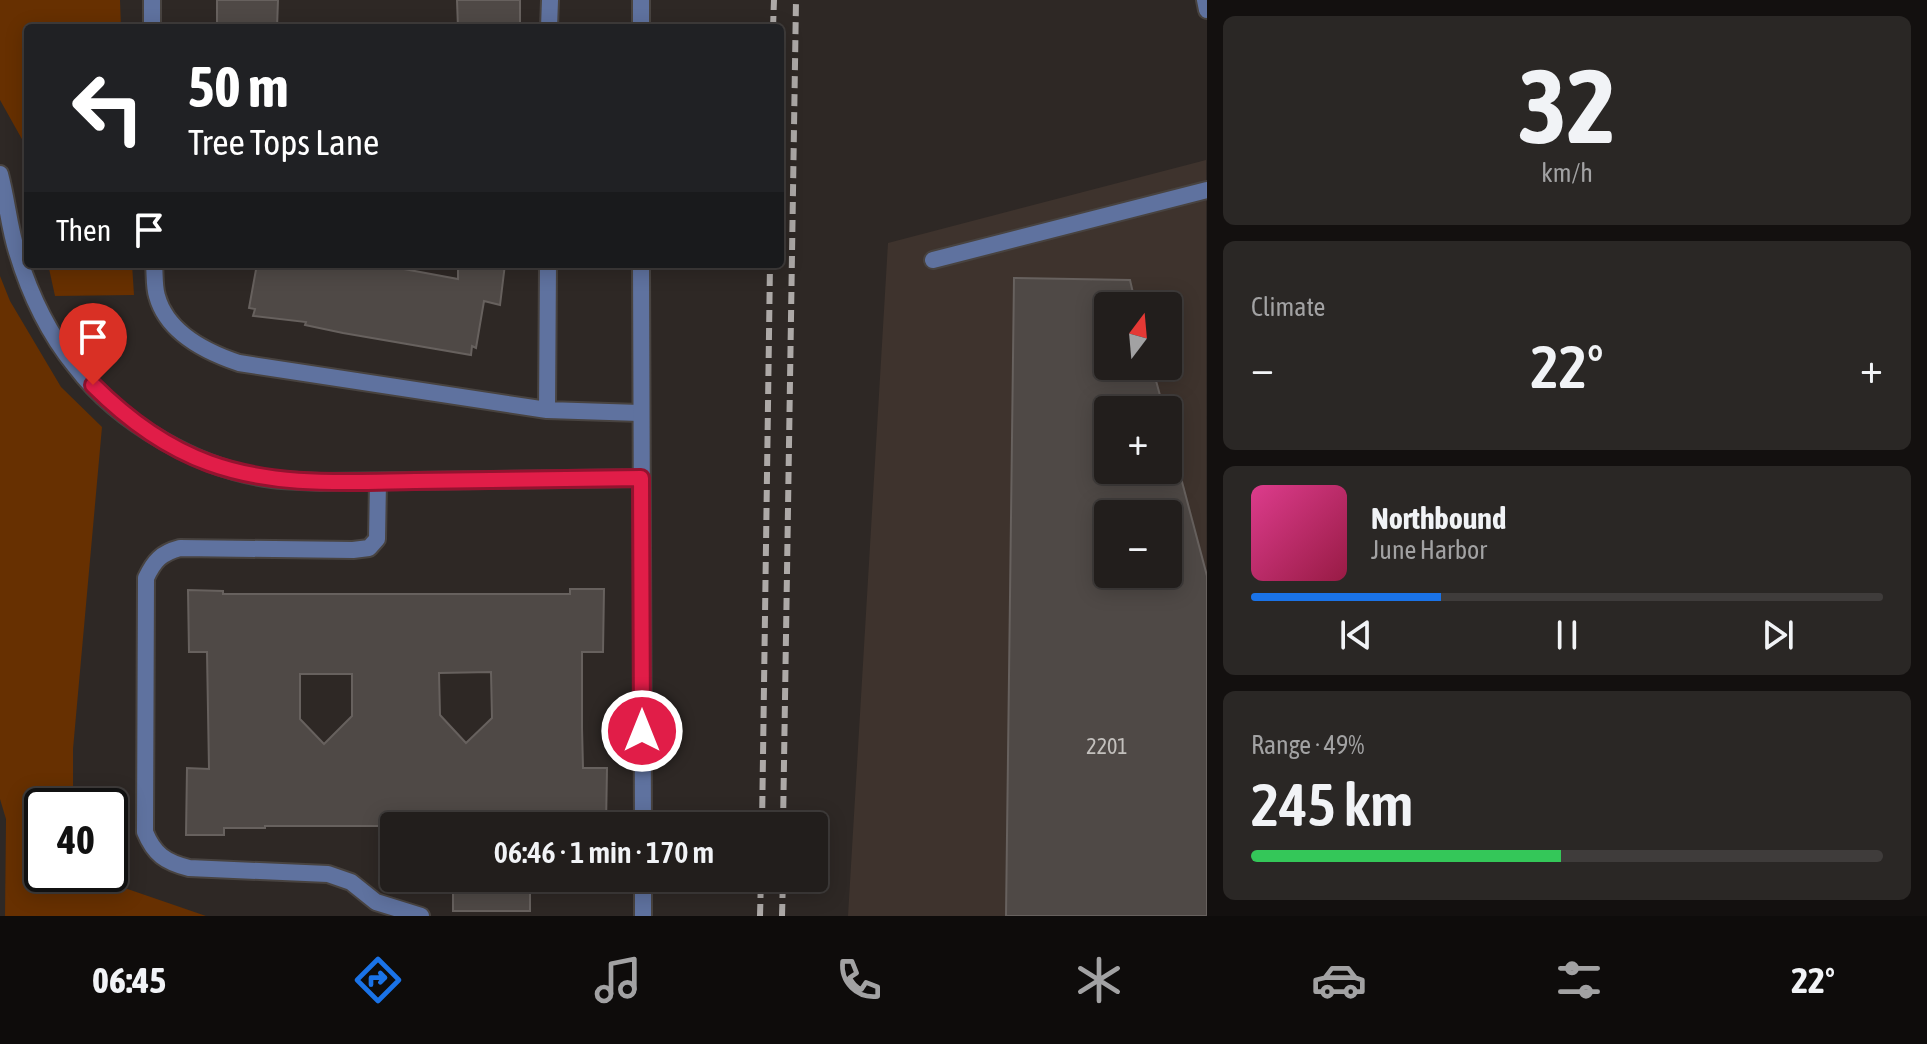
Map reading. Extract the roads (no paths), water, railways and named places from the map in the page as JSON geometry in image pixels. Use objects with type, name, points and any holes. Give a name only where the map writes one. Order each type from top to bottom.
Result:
[{"type":"street","points":[[152,0],[152,24]]},
{"type":"street","points":[[549,24],[550,0]]},
{"type":"street","points":[[641,0],[641,24]]},
{"type":"street","points":[[1205,0],[1207,10]]},
{"type":"street","points":[[0,174],[17,252],[44,318],[75,368],[111,403],[157,439],[209,463],[271,479],[378,482],[641,478]]},
{"type":"street","points":[[933,260],[1207,190]]},
{"type":"street","points":[[154,268],[156,296],[167,320],[215,355],[239,363],[547,410],[640,413]]},
{"type":"street","points":[[547,410],[548,268]]},
{"type":"street","points":[[641,268],[643,812]]},
{"type":"street","points":[[378,482],[377,539],[369,548],[180,548],[164,553],[153,563],[146,578],[145,832],[152,849],[168,863],[189,868],[328,874],[351,882],[376,902],[421,916]]},
{"type":"street","points":[[643,892],[643,916]]},
{"type":"railway","points":[[773,24],[774,0]]},
{"type":"railway","points":[[783,812],[796,0]]},
{"type":"railway","points":[[762,812],[770,268]]},
{"type":"railway","points":[[760,916],[761,892]]},
{"type":"railway","points":[[782,916],[783,892]]}]
